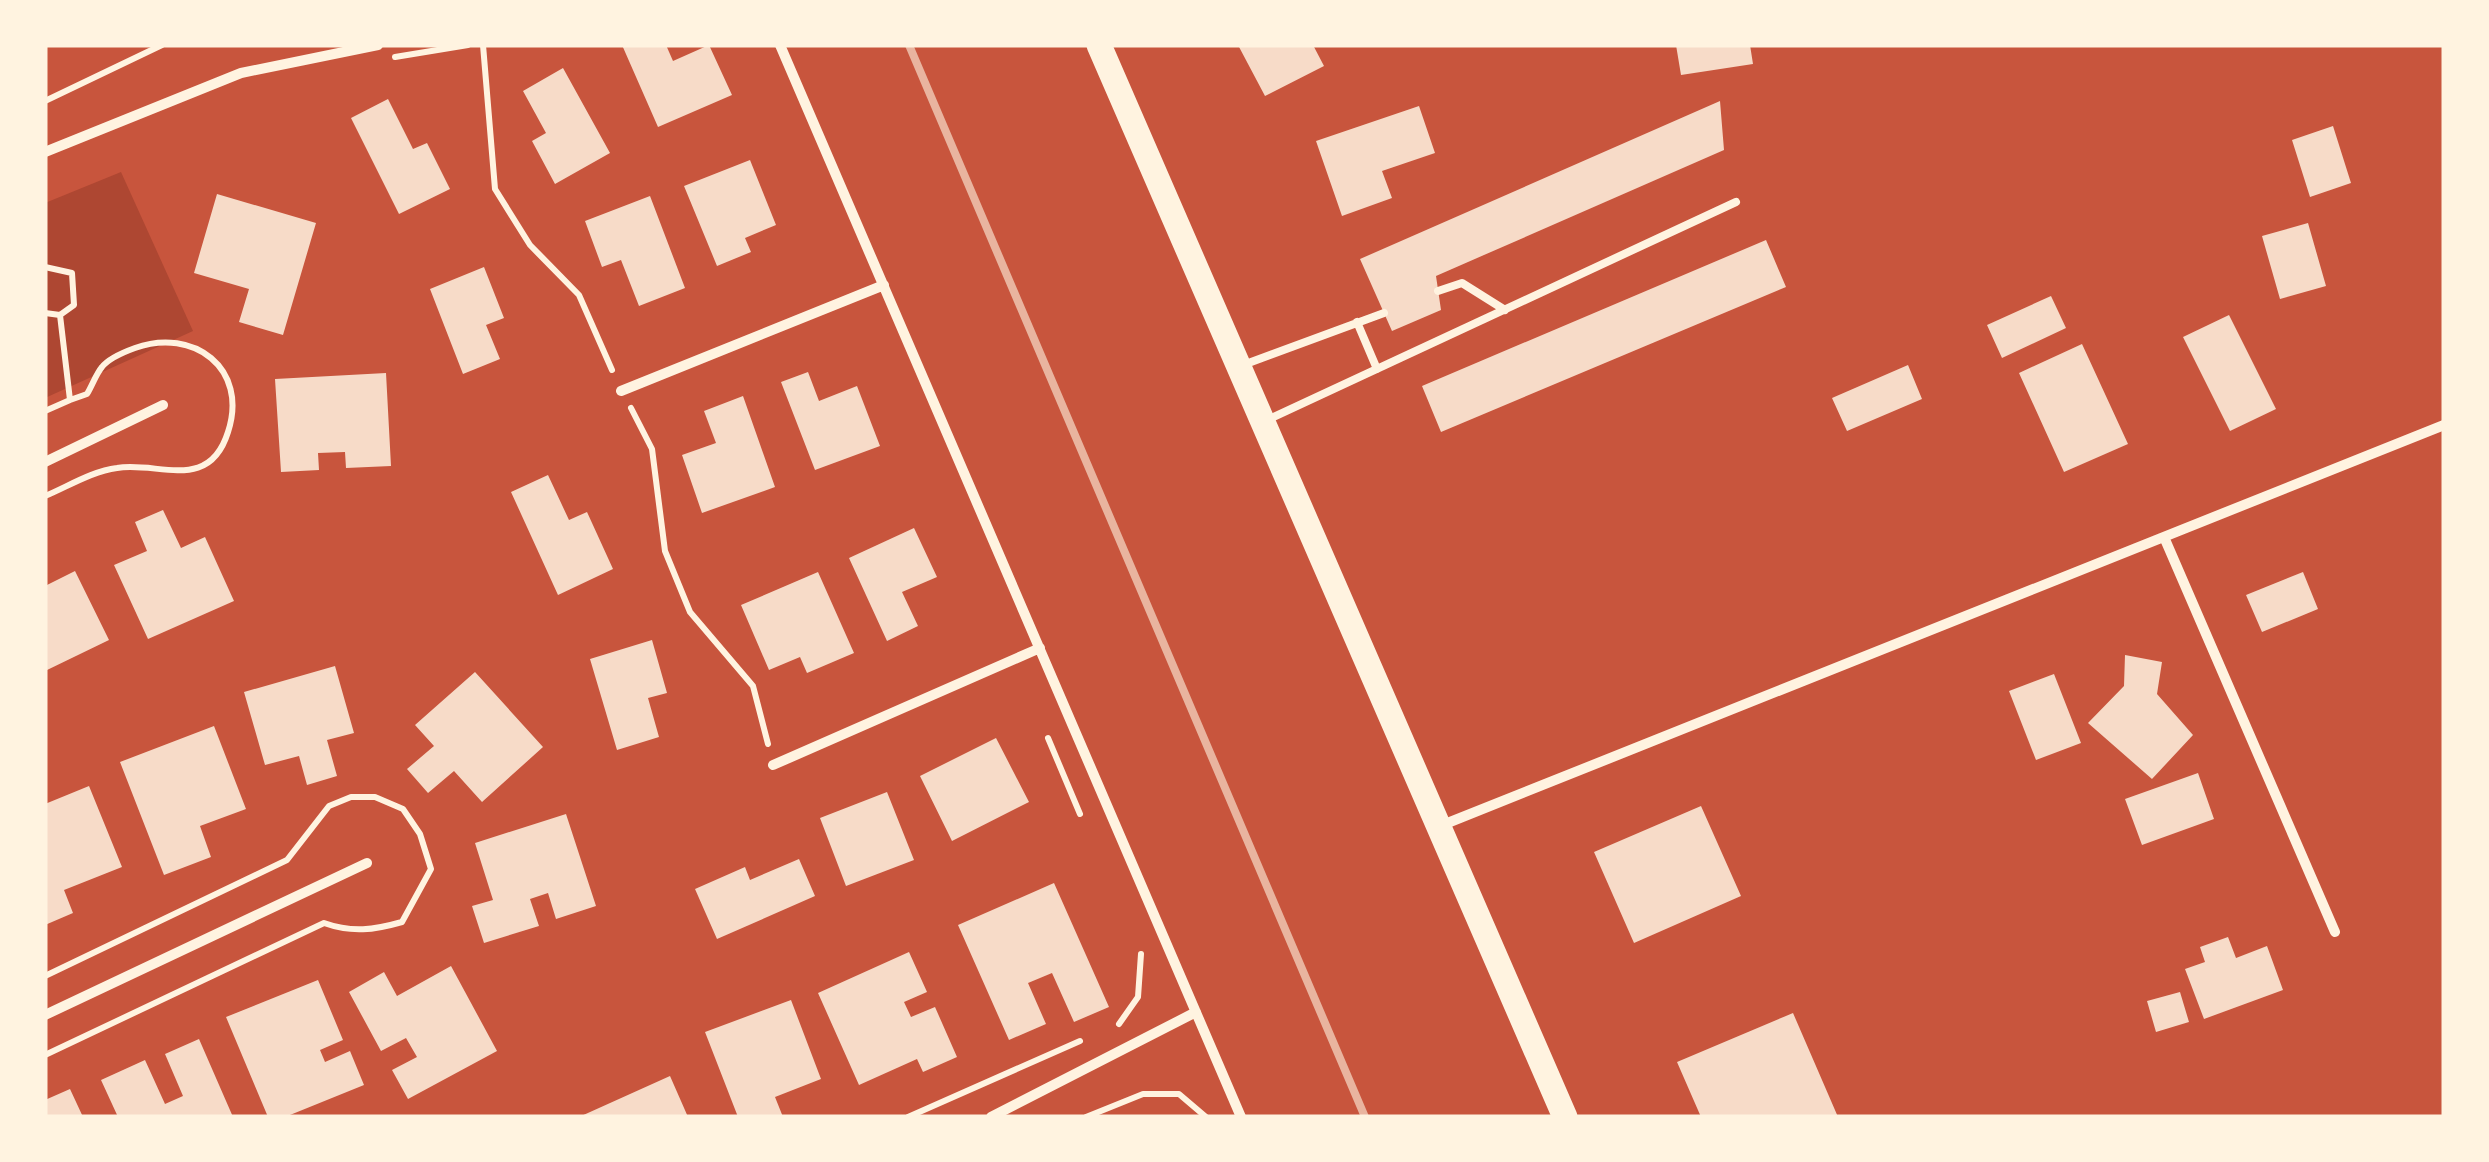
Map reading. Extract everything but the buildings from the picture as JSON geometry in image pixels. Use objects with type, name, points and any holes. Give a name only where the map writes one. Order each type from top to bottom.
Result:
[{"type":"main road","points":[[1099,45],[1565,1117]]},
{"type":"street","points":[[45,152],[242,73],[378,45]]},
{"type":"street","points":[[780,45],[1241,1117]]},
{"type":"street","points":[[622,391],[884,285]]},
{"type":"street","points":[[45,462],[163,406]]},
{"type":"street","points":[[1439,827],[2444,425]]},
{"type":"street","points":[[2164,536],[2335,932]]},
{"type":"street","points":[[772,765],[1040,648]]},
{"type":"street","points":[[45,1015],[367,862]]},
{"type":"street","points":[[992,1117],[1196,1012]]},
{"type":"lane","points":[[1264,422],[1736,202]]},
{"type":"lane","points":[[1438,291],[1462,284],[1505,310]]},
{"type":"lane","points":[[1238,366],[1384,313]]},
{"type":"lane","points":[[1357,322],[1377,369]]},
{"type":"path","points":[[45,101],[162,45]]},
{"type":"path","points":[[393,58],[468,45]]},
{"type":"path","points":[[45,267],[72,273],[75,282],[74,305],[60,315],[45,313]]},
{"type":"path","points":[[45,411],[70,400],[60,315]]},
{"type":"path","points":[[1102,1032],[1118,1026],[1138,997],[1144,960],[1138,947]]},
{"type":"path","points":[[908,1117],[1086,1039]]},
{"type":"path","points":[[1086,1117],[1142,1094],[1180,1094],[1206,1117]]},
{"type":"shaded area","points":[[121,172],[193,331],[45,398],[45,203]]},
{"type":"railway","points":[[909,45],[1365,1117]]}]
